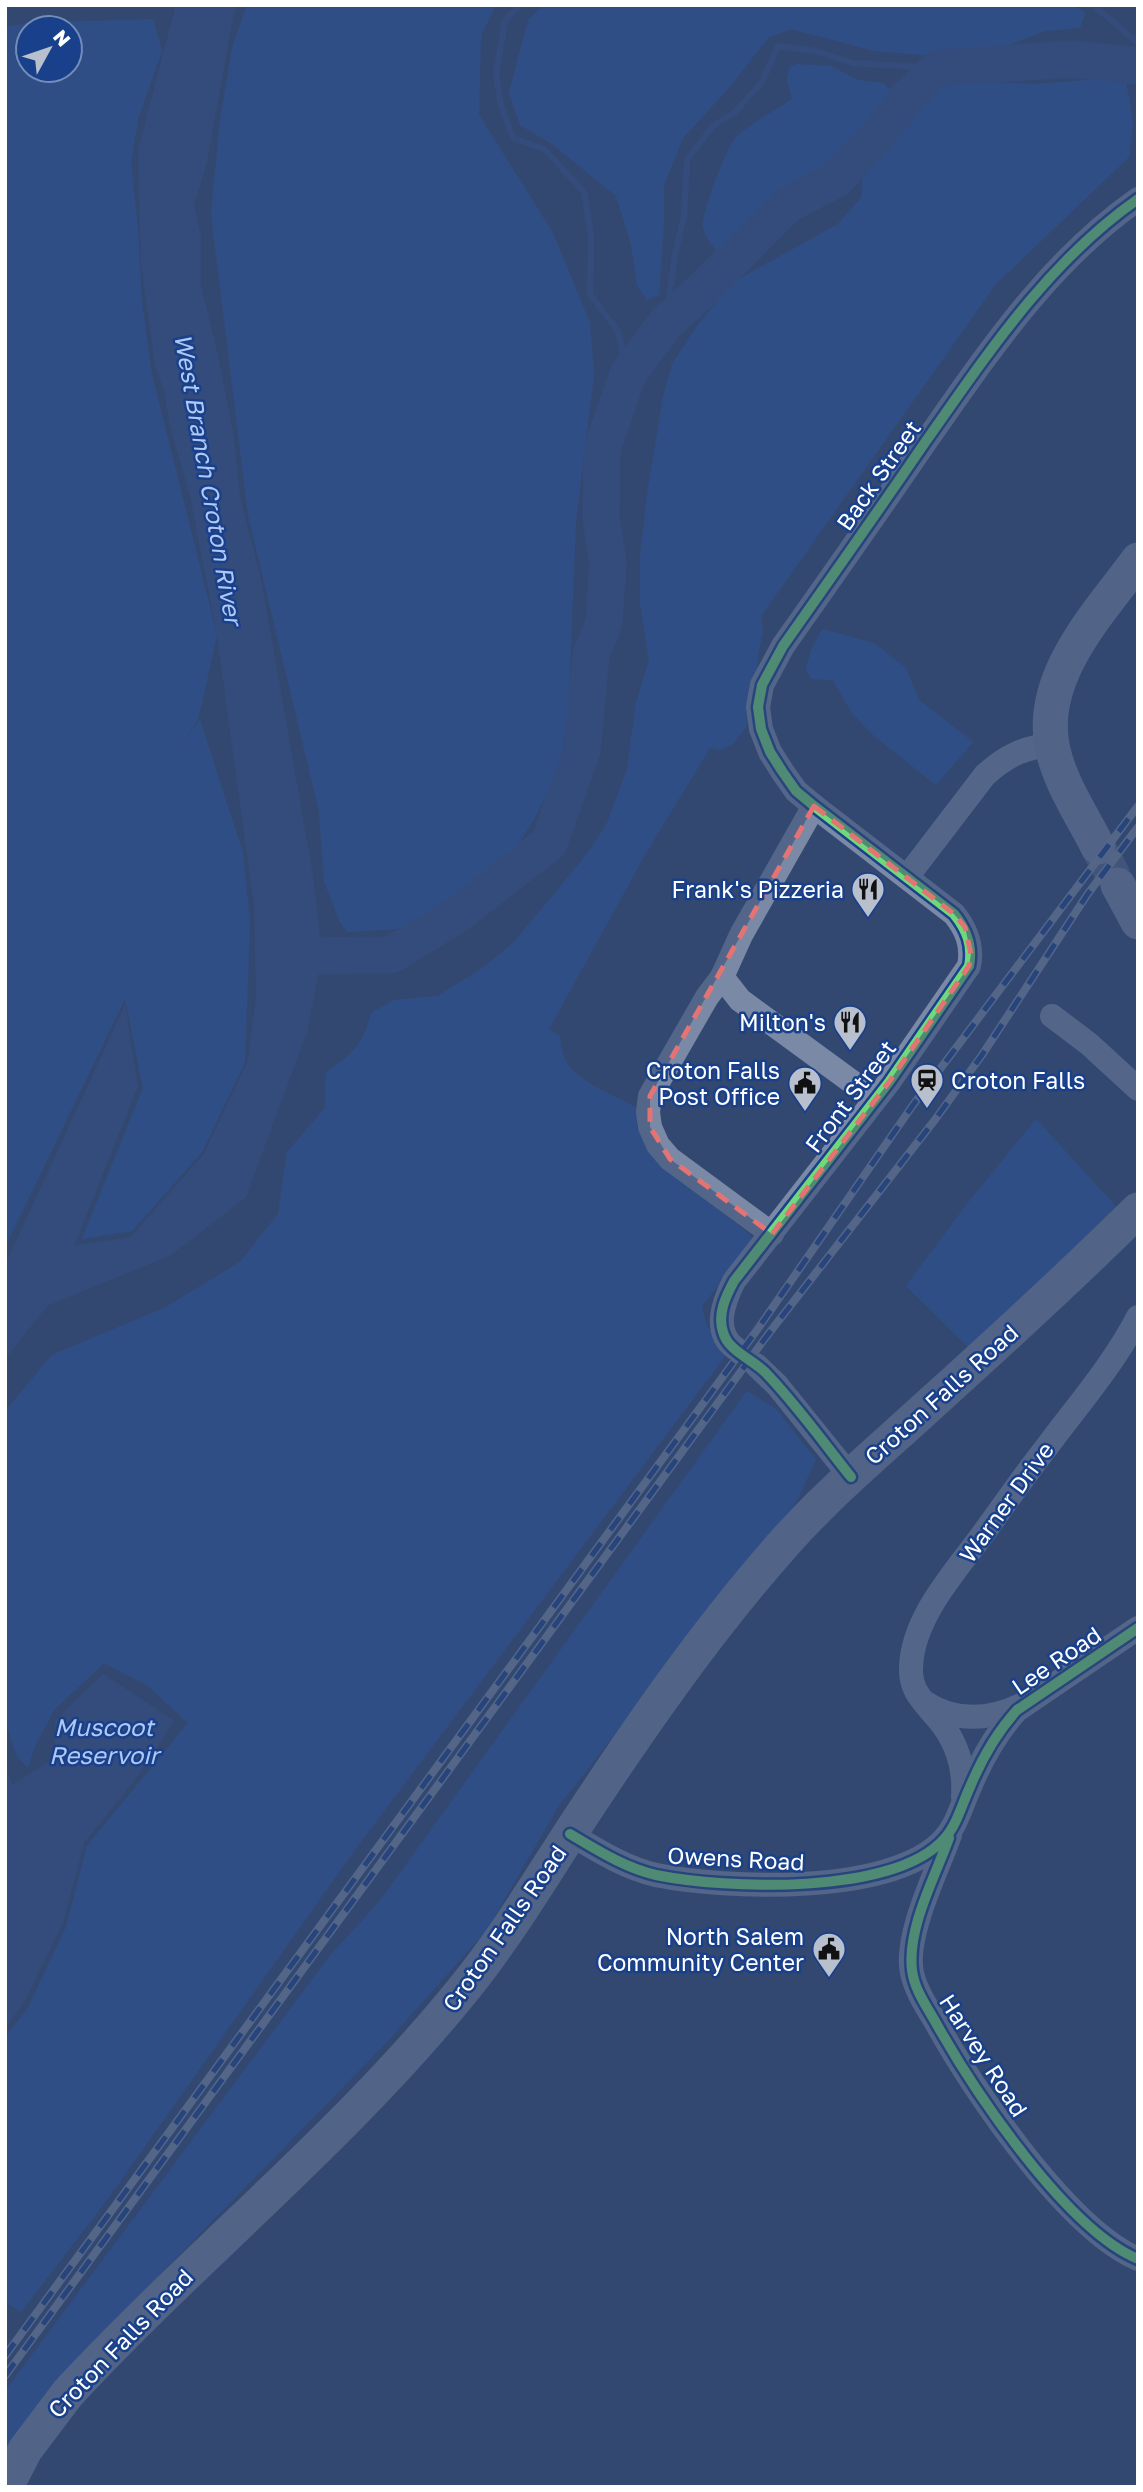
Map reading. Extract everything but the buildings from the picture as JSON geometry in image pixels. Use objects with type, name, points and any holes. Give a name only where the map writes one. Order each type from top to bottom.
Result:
[{"type":"main road","points":[[1098,847],[1061,772],[1052,745],[1051,718],[1055,694],[1064,668],[1138,560]]},
{"type":"main road","points":[[1118,885],[1138,922]]},
{"type":"main road","name":"Croton Falls Road","points":[[6,2487],[25,2450],[68,2393],[352,2111],[427,2032],[498,1944],[668,1689],[788,1539],[1138,1210]]},
{"type":"street","name":"Back Street","points":[[908,877],[796,791],[770,752],[761,729],[758,706],[762,685],[783,646],[990,350],[1044,283],[1073,253],[1100,227],[1138,199]]},
{"type":"street","points":[[908,877],[936,831],[1000,761],[1018,751],[1052,745]]},
{"type":"street","points":[[772,1234],[670,1159],[658,1145],[650,1127],[648,1112],[650,1096],[703,1004],[722,977],[741,935],[814,806]]},
{"type":"street","name":"Front Street","points":[[735,1348],[723,1333],[721,1317],[725,1298],[734,1281],[889,1082],[969,966],[971,954],[965,927],[908,877]]},
{"type":"street","points":[[722,977],[740,1000],[874,1098]]},
{"type":"street","points":[[1052,1016],[1089,1044],[1138,1089]]},
{"type":"street","name":"Warner Drive","points":[[962,1804],[964,1781],[960,1759],[951,1738],[920,1700],[912,1685],[913,1649],[930,1609],[1040,1455],[1103,1374],[1138,1317]]},
{"type":"street","points":[[756,1365],[777,1385],[851,1477]]},
{"type":"street","name":"Lee Road","points":[[962,1804],[978,1768],[1003,1726],[1017,1710],[1138,1628]]},
{"type":"street","points":[[920,1700],[955,1716],[980,1717],[1007,1712],[1034,1698]]},
{"type":"street","name":"Owens Road","points":[[570,1834],[630,1867],[656,1875],[775,1885],[854,1879],[918,1858],[932,1850],[953,1828],[962,1804]]},
{"type":"street","name":"Harvey Road","points":[[953,1828],[916,1928],[911,1952],[912,1973],[920,1995],[974,2086],[1037,2170],[1101,2236],[1122,2252],[1138,2259]]},
{"type":"highlighted area","points":[[814,806],[954,914],[965,927],[971,954],[969,966],[889,1082],[772,1234],[670,1159],[650,1127],[650,1096]]},
{"type":"shaded area","points":[[247,5],[496,5],[481,35],[479,115],[553,233],[590,323],[594,374],[576,521],[568,716],[559,771],[512,854],[459,901],[414,928],[347,932],[340,922],[324,881],[319,811],[248,515],[211,214],[220,120],[233,44]]},
{"type":"shaded area","points":[[544,5],[1073,5],[1085,13],[1080,28],[1045,31],[979,56],[932,56],[875,51],[791,29],[768,38],[728,89],[683,138],[664,185],[659,295],[647,300],[637,285],[631,244],[616,196],[552,144],[520,125],[509,93],[528,20]]},
{"type":"shaded area","points":[[153,19],[162,51],[138,119],[131,161],[142,303],[152,375],[217,635],[198,720],[178,747],[200,720],[243,853],[250,922],[245,1062],[202,1152],[132,1231],[82,1239],[143,1088],[125,999],[5,1247],[5,27],[14,25],[14,84],[84,84],[84,21]]},
{"type":"shaded area","points":[[796,64],[831,66],[858,80],[883,83],[891,91],[874,121],[846,151],[776,195],[759,217],[717,250],[705,234],[703,220],[720,169],[739,134],[792,99],[787,80],[789,68]]},
{"type":"shaded area","points":[[1097,79],[1126,81],[1133,125],[1129,157],[996,284],[761,616],[763,632],[747,726],[733,744],[721,750],[710,748],[646,853],[549,1029],[560,1036],[564,1057],[573,1070],[600,1089],[638,1108],[637,1128],[672,1172],[755,1239],[702,1306],[706,1324],[726,1355],[351,1855],[109,2197],[21,2312],[5,2302],[5,2038],[29,2006],[66,1927],[87,1846],[188,1723],[148,1686],[104,1663],[54,1710],[35,1746],[28,1768],[16,1755],[5,1719],[5,1411],[52,1355],[166,1307],[240,1262],[278,1214],[287,1152],[325,1108],[326,1073],[356,1048],[371,1013],[394,1000],[438,996],[484,967],[513,943],[583,859],[606,826],[627,769],[636,703],[649,661],[640,603],[640,556],[663,397],[672,364],[697,326],[732,283],[838,224],[862,197],[862,168],[895,137],[919,103],[943,80],[1036,84]]},
{"type":"shaded area","points":[[822,629],[874,643],[906,668],[919,700],[973,742],[936,785],[872,734],[852,713],[833,680],[811,679],[806,669],[811,650]]},
{"type":"shaded area","points":[[1036,1119],[1122,1213],[973,1352],[906,1286],[967,1204]]},
{"type":"shaded area","points":[[747,1391],[777,1410],[816,1460],[795,1504],[558,1807],[486,1931],[384,2045],[63,2374],[22,2425],[5,2461],[5,2391],[329,1957],[379,1902]]},
{"type":"water","name":"West Branch Croton River","points":[[176,5],[237,5],[207,161],[194,205],[201,236],[201,286],[233,432],[240,497],[261,579],[313,876],[322,955],[307,1032],[246,1197],[171,1255],[47,1306],[5,1359],[5,1265],[125,1005],[138,1086],[74,1246],[131,1237],[204,1154],[248,1061],[256,996],[254,905],[217,635],[191,500],[155,364],[141,263],[138,150]]},
{"type":"water","name":"Muscoot Reservoir","points":[[103,1674],[174,1721],[141,1772],[84,1843],[63,1923],[24,2002],[5,2028],[5,1762],[12,1785],[55,1758],[55,1721]]},
{"type":"waterway","points":[[519,5],[505,21],[496,74],[501,105],[513,138],[544,149],[584,192],[591,236],[590,294],[618,331],[628,374]]},
{"type":"waterway","points":[[1093,5],[1138,43]]},
{"type":"waterway","points":[[666,323],[675,254],[684,217],[687,160],[713,126],[735,112],[762,82],[778,46],[815,51],[853,63],[939,68]]},
{"type":"waterway","points":[[289,939],[291,956],[391,955],[455,916],[549,843],[582,750],[591,655],[604,623],[608,562],[601,518],[602,449],[628,374],[666,323],[788,204],[836,179],[877,137],[906,99],[939,68],[1072,59],[1138,66]]},
{"type":"tunnel","points":[[1098,847],[1118,885]]},
{"type":"railway","points":[[5,2356],[757,1330],[913,1105],[1138,806]]},
{"type":"railway","points":[[5,2376],[766,1337],[934,1121],[982,1055],[1087,895],[1138,827]]},
{"type":"cycle path","points":[[851,1477],[776,1384],[726,1339],[721,1325],[722,1312],[734,1281],[889,1082],[969,966],[969,945],[966,932],[954,914],[796,791],[770,752],[761,729],[758,707],[762,685],[783,646],[997,342],[1048,280],[1076,251],[1138,199]]},
{"type":"cycle path","points":[[570,1834],[633,1868],[686,1880],[764,1885],[807,1884],[887,1871],[920,1857],[949,1833],[985,1756],[1017,1710],[1138,1628]]},
{"type":"cycle path","points":[[949,1838],[923,1903],[914,1937],[912,1970],[918,1991],[973,2084],[1024,2155],[1081,2219],[1110,2243],[1138,2259]]},
{"type":"place","name":"Frank's Pizzeria","points":[[868,919]]},
{"type":"place","name":"Milton's","points":[[850,1052]]},
{"type":"place","name":"Croton Falls","points":[[927,1110]]},
{"type":"place","name":"Croton Falls Post Office","points":[[805,1113]]},
{"type":"place","name":"North Salem Community Center","points":[[829,1979]]}]
